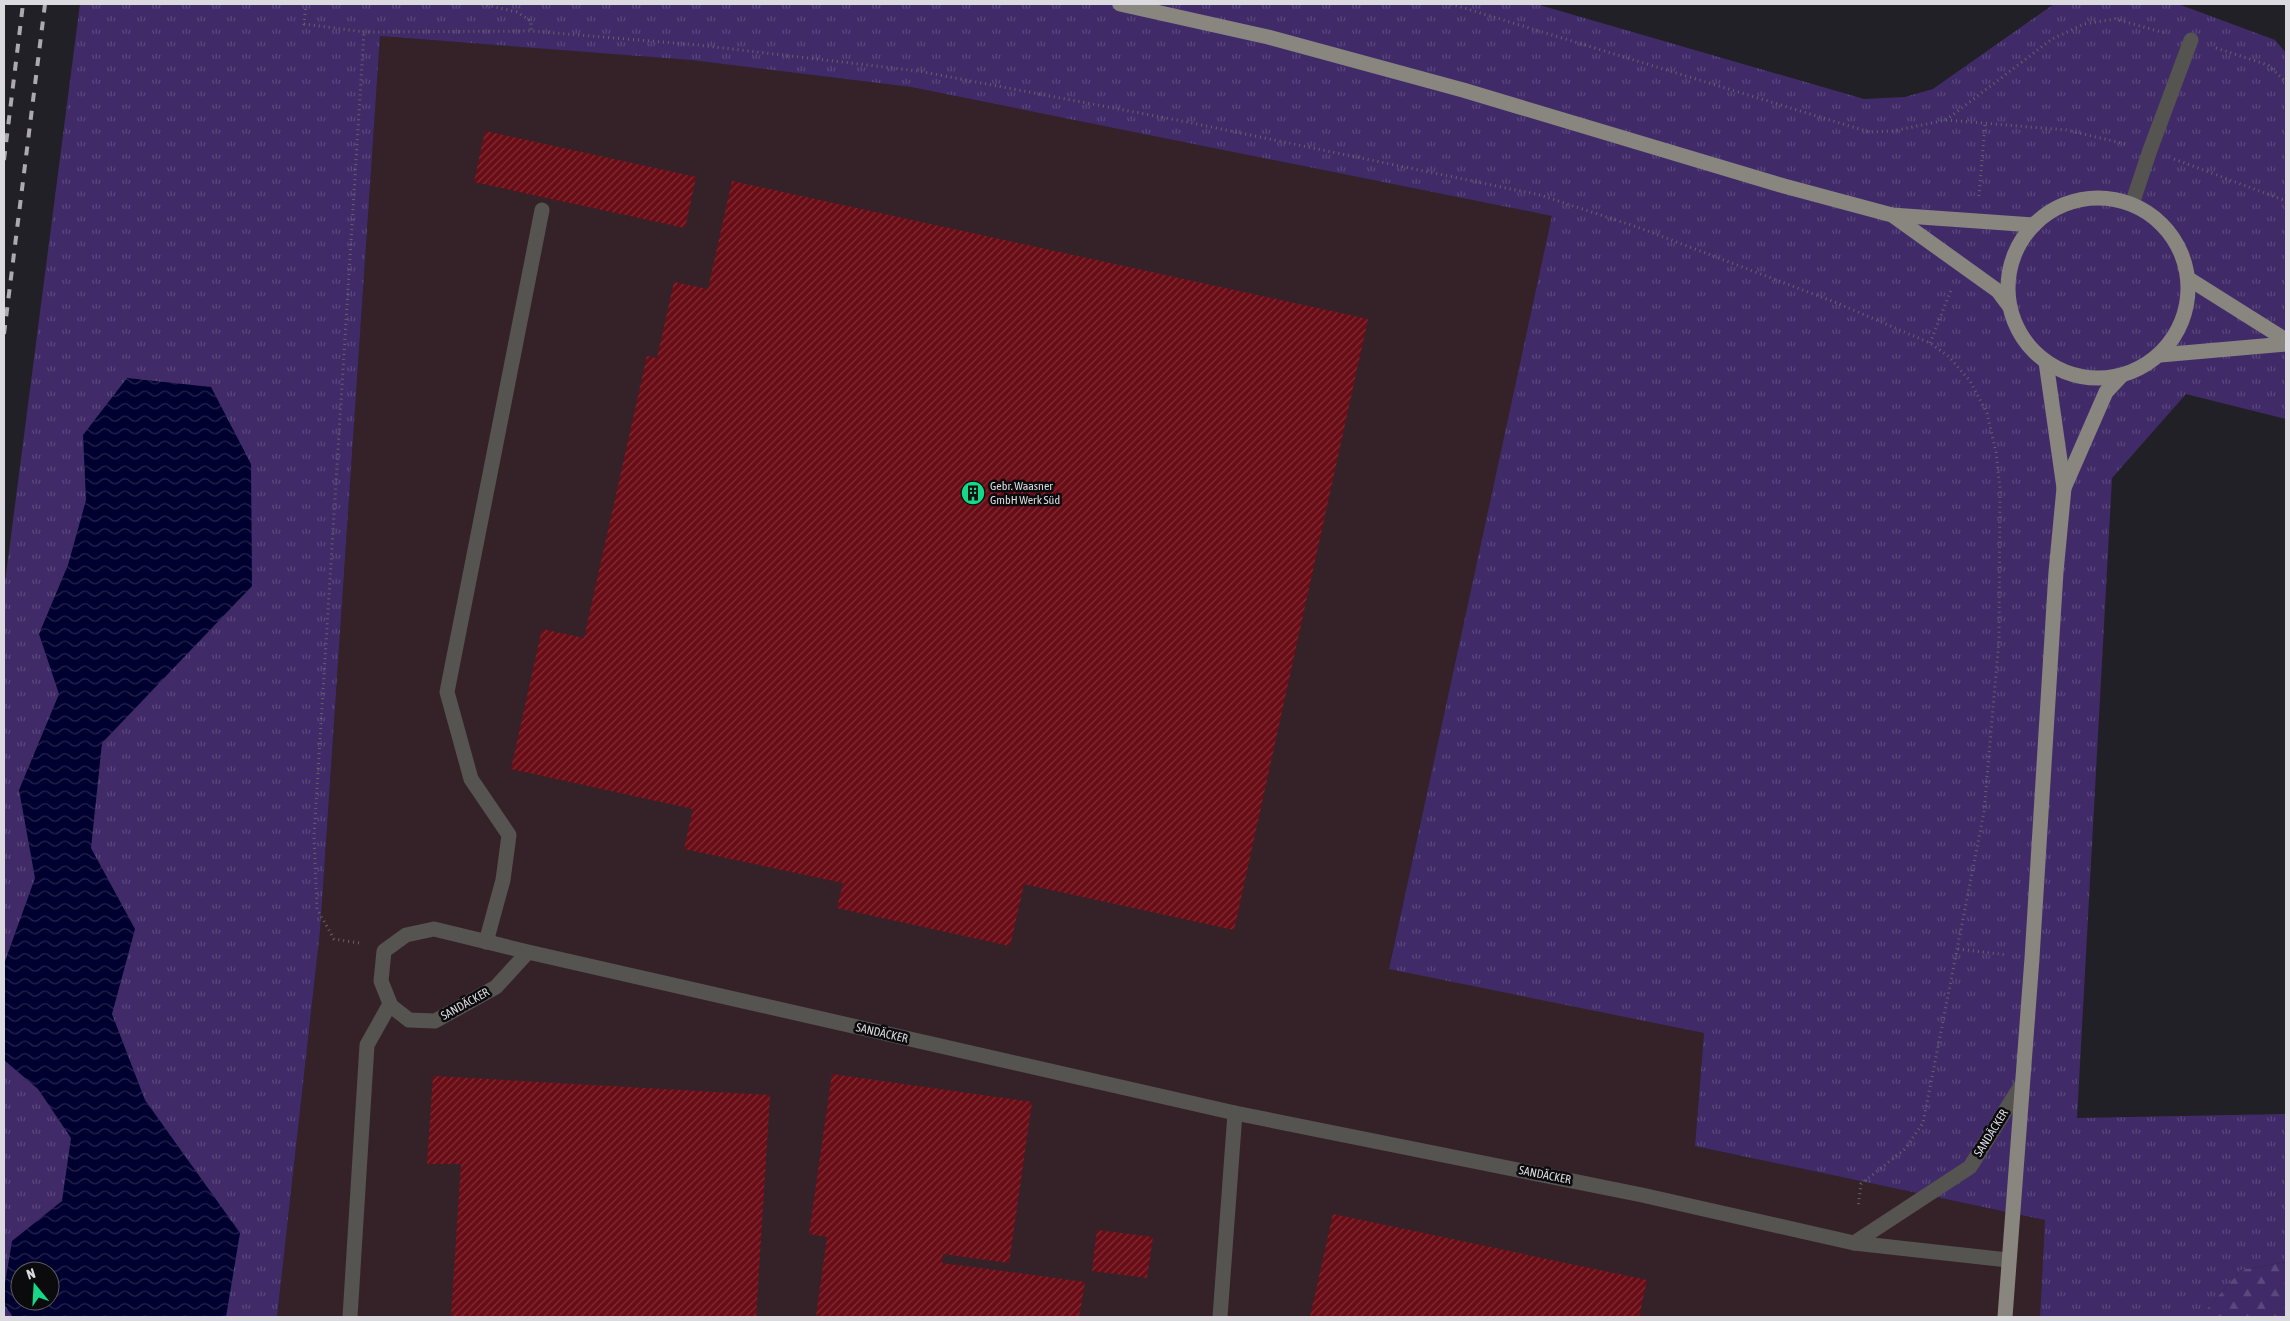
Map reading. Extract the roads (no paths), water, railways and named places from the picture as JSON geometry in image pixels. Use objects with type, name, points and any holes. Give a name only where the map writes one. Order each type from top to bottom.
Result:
[{"type":"main road","points":[[1120,4],[1277,39],[1463,90],[1784,186],[1892,215],[2034,225]]},
{"type":"main road","points":[[2064,488],[2106,392],[2121,376],[2160,355],[2174,339],[2183,320],[2188,300],[2189,279],[2180,247],[2160,222],[2132,204],[2097,198],[2063,205],[2034,225],[2017,249],[2008,278],[2010,308],[2017,328],[2030,347],[2046,362],[2069,374],[2094,378],[2121,376]]},
{"type":"main road","points":[[1892,215],[1998,291],[2010,308]]},
{"type":"main road","points":[[2189,279],[2286,340]]},
{"type":"main road","points":[[2160,355],[2286,344]]},
{"type":"main road","points":[[2005,1317],[2032,958],[2056,572],[2064,488],[2046,362]]},
{"type":"street","points":[[2132,204],[2191,40]]},
{"type":"street","points":[[486,942],[503,880],[509,835],[471,779],[447,692],[542,210]]},
{"type":"street","name":"SANDÄCKER","points":[[528,952],[496,987],[435,1021],[409,1020],[390,1004],[381,981],[384,951],[406,935],[434,929],[1235,1113],[1642,1195],[1854,1243],[2008,1260]]},
{"type":"street","points":[[350,1317],[367,1045],[390,1004]]},
{"type":"street","name":"SANDÄCKER","points":[[1854,1243],[1970,1166],[2022,1084]]},
{"type":"street","points":[[1220,1317],[1235,1113]]},
{"type":"water","points":[[127,378],[211,387],[251,464],[252,586],[102,743],[91,848],[135,929],[112,1014],[145,1100],[240,1233],[226,1317],[13,1317],[4,1304],[4,1289],[12,1241],[62,1201],[71,1138],[38,1089],[4,1060],[4,964],[35,878],[19,790],[59,694],[39,634],[68,565],[86,500],[83,435]]},
{"type":"railway","points":[[4,160],[23,4]]},
{"type":"railway","points":[[4,334],[45,4]]},
{"type":"place","name":"Gebr. Waasner GmbH Werk Süd","points":[[973,493]]}]
